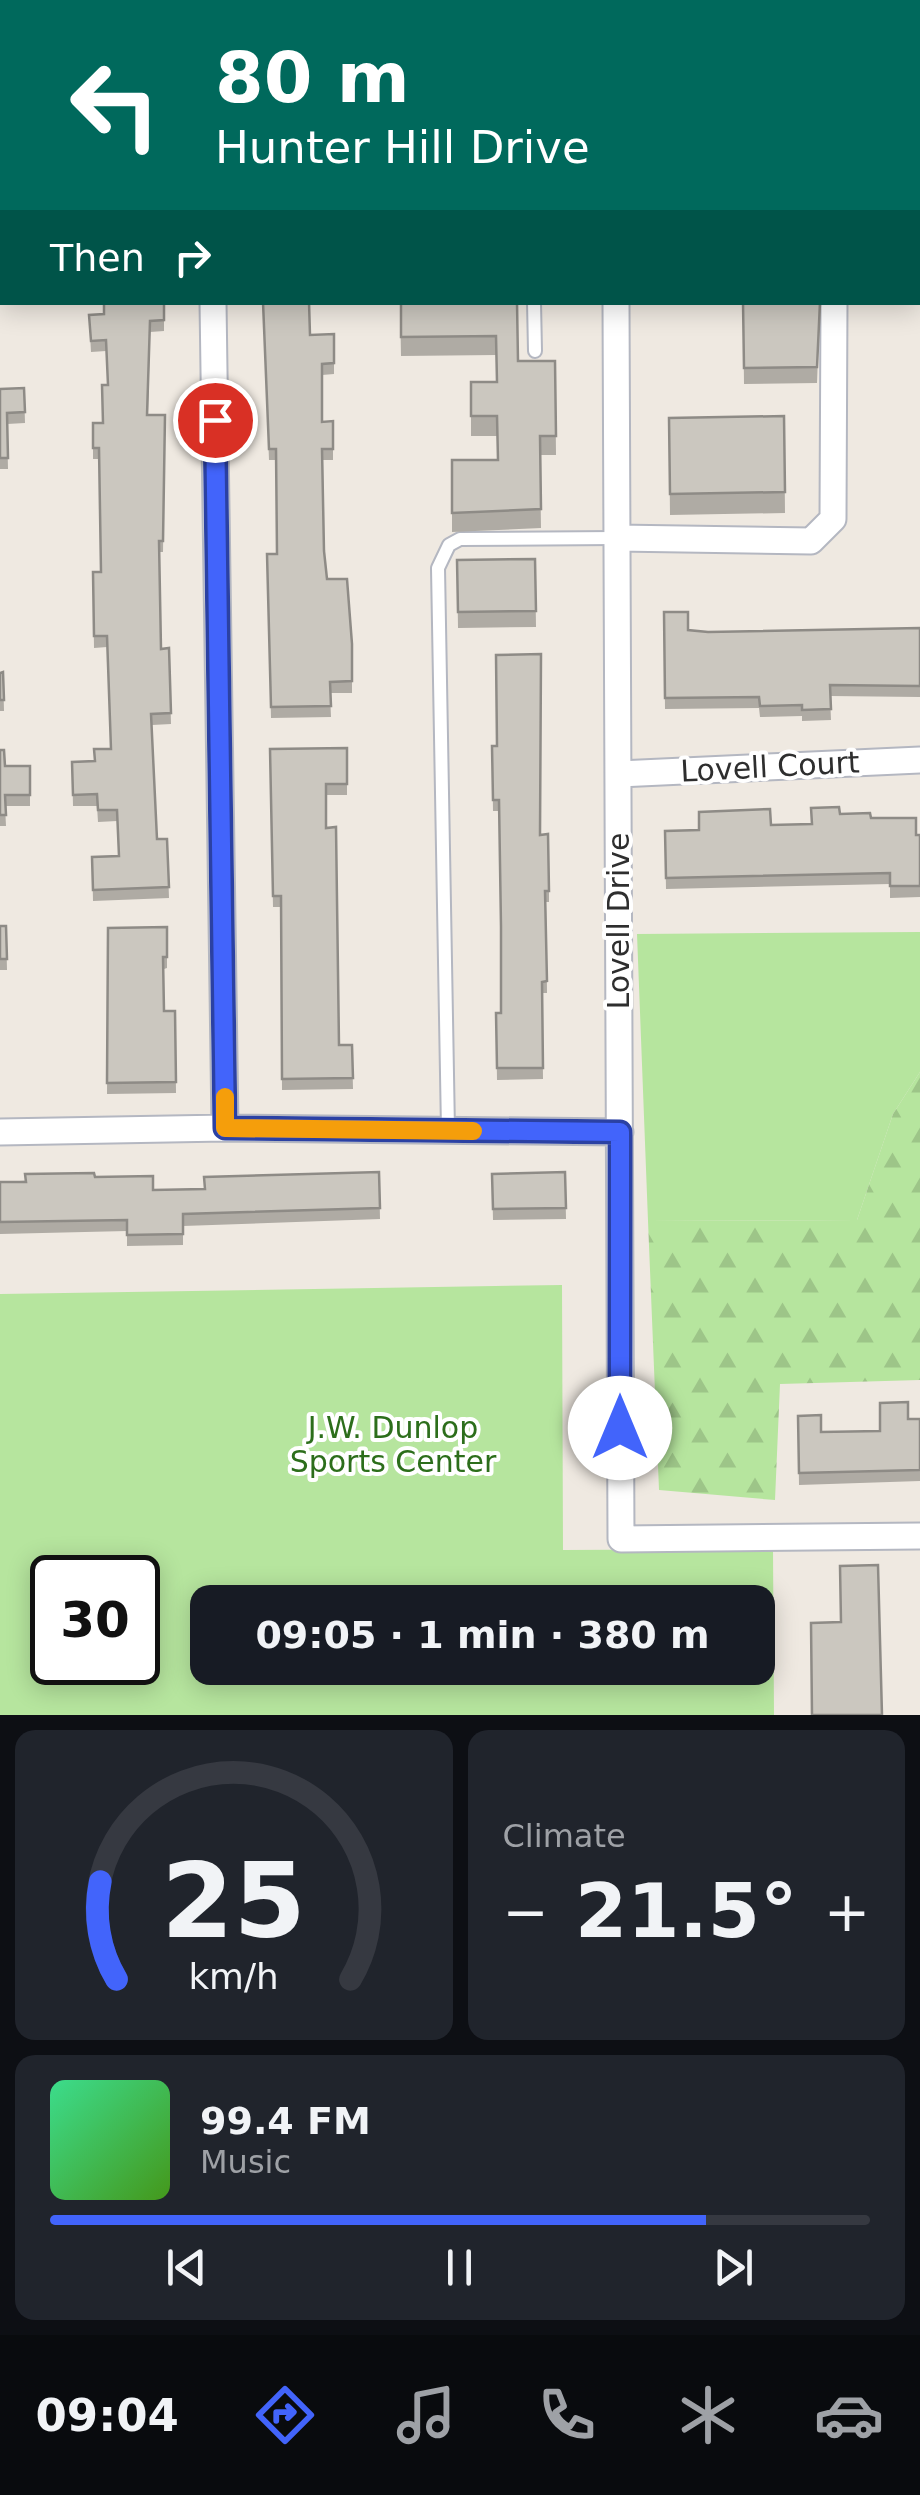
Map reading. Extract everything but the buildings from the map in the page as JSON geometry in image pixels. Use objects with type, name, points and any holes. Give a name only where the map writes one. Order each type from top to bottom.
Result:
[{"type":"street","points":[[213,305],[225,1128]]},
{"type":"street","name":"Lovell Drive","points":[[616,305],[621,1539],[920,1536]]},
{"type":"street","points":[[617,538],[811,541],[833,520],[834,305]]},
{"type":"street","name":"Lovell Court","points":[[619,774],[920,760]]},
{"type":"street","points":[[0,1132],[225,1128],[620,1132]]},
{"type":"lane","points":[[534,305],[534,351]]},
{"type":"lane","points":[[448,1130],[438,568],[449,545],[460,539],[617,538]]},
{"type":"green space","points":[[920,932],[920,1072],[893,1114],[857,1220],[648,1221],[637,934]]},
{"type":"green space","points":[[920,1072],[920,1380],[780,1384],[775,1500],[659,1490],[648,1221],[857,1220],[893,1114]]},
{"type":"green space","name":"J.W. Dunlop Sports Center","points":[[562,1285],[563,1550],[773,1549],[773,1585],[190,1585],[190,1685],[774,1685],[774,1715],[0,1715],[0,1294]]},
{"type":"slow traffic","points":[[225,1097],[225,1128],[473,1131]]},
{"type":"route","points":[[215,420],[225,1128],[620,1132],[620,1428]]}]
